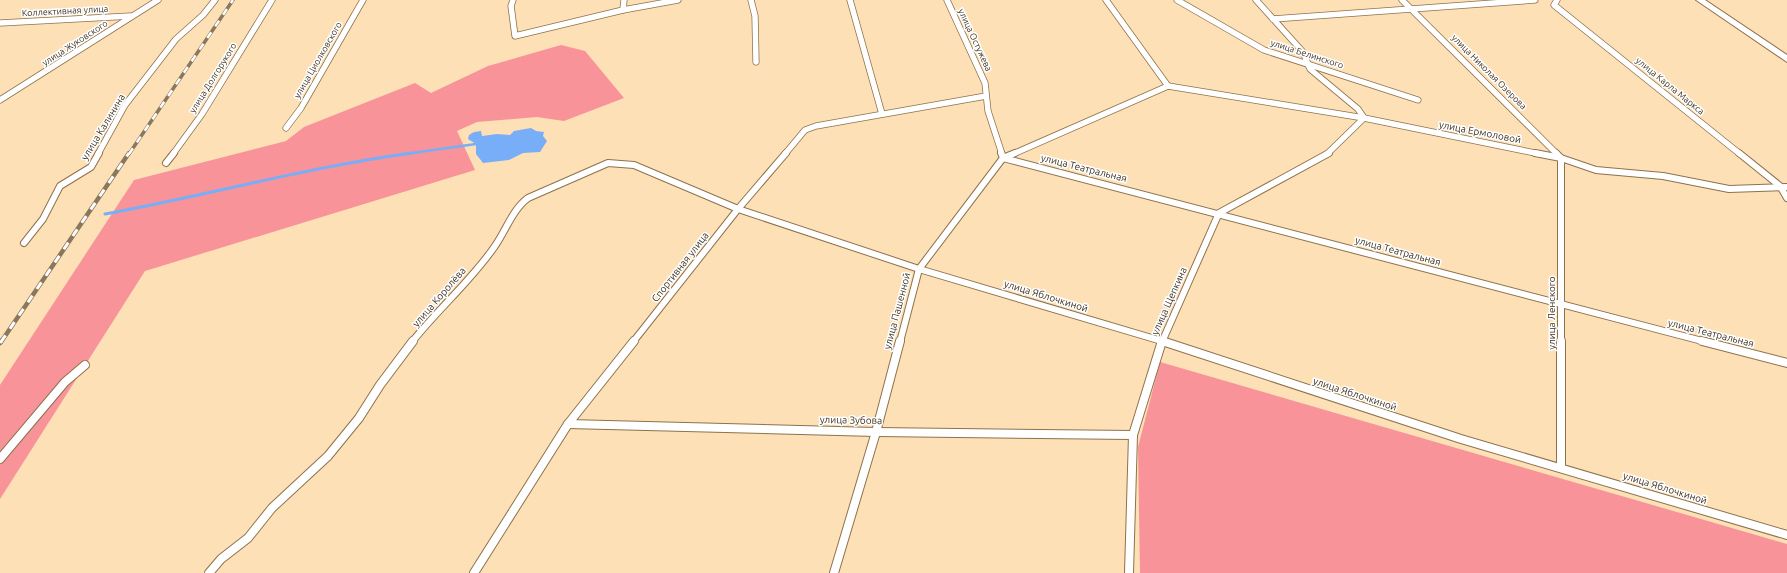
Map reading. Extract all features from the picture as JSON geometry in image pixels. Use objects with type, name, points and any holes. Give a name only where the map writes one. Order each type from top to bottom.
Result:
[{"type":"main road","points":[[1700,0],[1787,59]]},
{"type":"street","name":"улица Жуковского","points":[[0,100],[158,0]]},
{"type":"street","name":"улица Калинина","points":[[24,243],[43,219],[60,186],[91,167],[125,105],[176,39],[203,15],[215,0]]},
{"type":"street","name":"улица Долгорукого","points":[[166,163],[202,114],[272,0]]},
{"type":"street","name":"улица Циолковского","points":[[286,128],[300,108],[363,0]]},
{"type":"street","points":[[513,0],[511,6],[515,36],[623,10],[678,0]]},
{"type":"street","points":[[623,10],[624,0]]},
{"type":"street","points":[[751,0],[755,16],[756,62]]},
{"type":"street","points":[[850,0],[882,114]]},
{"type":"street","name":"улица Остужева","points":[[947,0],[985,83],[988,111],[1003,158]]},
{"type":"street","points":[[1106,0],[1168,86]]},
{"type":"street","name":"улица Белинского","points":[[1177,0],[1264,50],[1418,100]]},
{"type":"street","points":[[1219,213],[1330,152],[1364,118],[1358,109],[1310,68],[1303,52],[1256,0]]},
{"type":"street","name":"улица Николая Озерова","points":[[1402,0],[1561,158]]},
{"type":"street","points":[[1273,19],[1535,0]]},
{"type":"street","name":"улица Карла Маркса","points":[[1557,0],[1554,5],[1784,186]]},
{"type":"street","name":"Коллективная улица","points":[[0,22],[131,16]]},
{"type":"street","name":"улица Ермоловой","points":[[1168,86],[1364,118],[1561,158],[1596,170],[1663,176],[1729,189],[1784,186]]},
{"type":"street","name":"улица Пашенной","points":[[834,573],[876,432],[919,269],[1003,158],[1168,86]]},
{"type":"street","name":"Спортивная улица","points":[[474,573],[568,424],[738,209],[805,130],[816,126],[986,96]]},
{"type":"street","name":"улица Театральная","points":[[1003,158],[1219,213],[1561,306],[1787,362]]},
{"type":"street","name":"улица Ленского","points":[[1561,158],[1561,467]]},
{"type":"street","name":"улица Королёва","points":[[210,573],[221,559],[248,538],[272,508],[328,456],[337,443],[359,418],[380,385],[414,340],[464,286],[495,246],[521,203],[528,198],[600,166],[608,163],[634,165],[649,170],[738,209],[919,269]]},
{"type":"street","points":[[1784,186],[1787,198]]},
{"type":"street","name":"улица Щепкина","points":[[1129,573],[1133,435],[1162,341],[1219,213]]},
{"type":"street","name":"улица Яблочкиной","points":[[919,269],[1162,341],[1461,439],[1561,467],[1787,535]]},
{"type":"street","points":[[0,459],[66,382],[85,365]]},
{"type":"street","name":"улица Зубова","points":[[568,424],[876,432],[1133,435]]},
{"type":"shaded area","points":[[561,45],[585,51],[624,98],[564,121],[537,117],[477,122],[457,131],[475,170],[145,271],[0,499],[0,385],[134,180],[286,141],[304,127],[415,83],[431,93],[488,66]]},
{"type":"shaded area","points":[[1160,362],[1787,544],[1787,573],[1140,573],[1138,447]]},
{"type":"water","points":[[531,128],[536,131],[544,132],[543,136],[547,141],[540,152],[523,153],[509,160],[483,163],[476,154],[476,144],[468,139],[469,135],[474,132],[481,131],[482,136],[497,134],[510,135],[514,131]]},
{"type":"waterway","points":[[411,153],[476,144]]},
{"type":"waterway","points":[[105,214],[297,173],[411,153]]},
{"type":"waterway","points":[[405,154],[411,153]]},
{"type":"railway","points":[[129,154],[233,0]]},
{"type":"railway","points":[[1,342],[129,153]]}]
